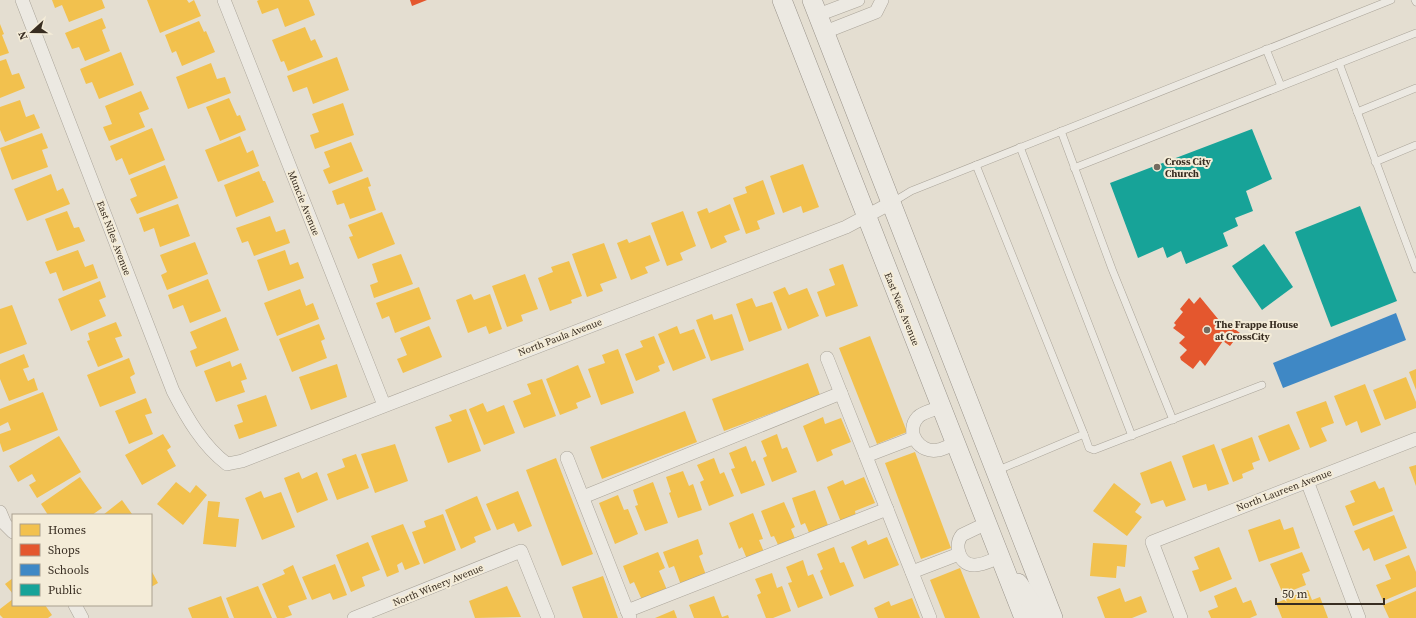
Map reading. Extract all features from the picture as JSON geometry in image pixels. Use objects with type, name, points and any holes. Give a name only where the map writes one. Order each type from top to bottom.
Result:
[{"type":"main road","name":"East Nees Avenue","points":[[782,0],[1024,618]]},
{"type":"main road","points":[[818,16],[1053,618]]},
{"type":"main road","points":[[1000,557],[1032,604],[1038,618]]},
{"type":"street","name":"East Niles Avenue","points":[[22,0],[173,391],[184,411],[214,454],[227,464]]},
{"type":"street","name":"Muncie Avenue","points":[[224,0],[384,405]]},
{"type":"street","points":[[818,16],[858,0]]},
{"type":"street","points":[[818,16],[876,12],[882,0]]},
{"type":"street","name":"North Paula Avenue","points":[[227,464],[242,461],[838,230],[891,203]]},
{"type":"street","points":[[827,358],[930,618]]},
{"type":"street","points":[[583,497],[841,393]]},
{"type":"street","points":[[941,407],[918,417],[914,424],[913,438],[926,450],[938,451],[956,443]]},
{"type":"street","points":[[866,456],[913,438]]},
{"type":"street","name":"North Laureen Avenue","points":[[1181,618],[1152,542],[1416,439]]},
{"type":"street","points":[[567,458],[629,614],[887,509]]},
{"type":"street","points":[[1307,481],[1359,618]]},
{"type":"street","points":[[986,523],[962,535],[957,545],[959,554],[970,565],[976,566],[1000,557]]},
{"type":"street","name":"North Winery Avenue","points":[[357,617],[521,552],[548,618]]},
{"type":"street","points":[[912,572],[959,554]]},
{"type":"street","points":[[76,606],[82,618]]},
{"type":"lane","points":[[891,203],[911,191],[1391,0]]},
{"type":"lane","points":[[1074,168],[1416,33]]},
{"type":"lane","points":[[1266,49],[1281,86]]},
{"type":"lane","points":[[1339,63],[1416,269]]},
{"type":"lane","points":[[1357,112],[1416,88]]},
{"type":"lane","points":[[1061,131],[1172,420]]},
{"type":"lane","points":[[1375,162],[1416,146]]},
{"type":"lane","points":[[1020,147],[1132,436]]},
{"type":"lane","points":[[976,165],[1089,448],[1094,450],[1262,385]]},
{"type":"lane","points":[[995,472],[1084,434]]},
{"type":"building: Homes","points":[[52,0],[102,0],[105,8],[69,22],[62,5],[55,8]]},
{"type":"building: Homes","points":[[147,0],[187,0],[189,3],[194,0],[201,16],[160,33]]},
{"type":"building: Homes","points":[[309,0],[315,15],[285,27],[278,8],[262,14],[257,1]]},
{"type":"building: Homes","points":[[102,18],[106,28],[102,30],[110,51],[85,61],[79,47],[72,49],[65,33]]},
{"type":"building: Homes","points":[[199,21],[204,32],[206,31],[215,52],[182,66],[176,51],[172,53],[165,35]]},
{"type":"building: Homes","points":[[0,24],[4,34],[2,35],[9,53],[0,56]]},
{"type":"building: Homes","points":[[305,27],[311,41],[315,39],[323,57],[288,71],[284,61],[281,62],[272,40]]},
{"type":"building: Homes","points":[[121,52],[134,85],[99,99],[92,82],[86,84],[80,69]]},
{"type":"building: Homes","points":[[337,57],[349,90],[313,104],[307,87],[293,92],[287,76]]},
{"type":"building: Homes","points":[[6,59],[12,75],[19,73],[25,88],[0,98],[0,61]]},
{"type":"building: Homes","points":[[211,63],[217,79],[225,77],[231,93],[188,109],[176,77]]},
{"type":"building: Homes","points":[[141,91],[149,109],[139,113],[145,127],[109,141],[103,127],[112,124],[105,106]]},
{"type":"building: Homes","points":[[229,98],[237,116],[240,115],[246,130],[220,141],[206,107]]},
{"type":"building: Homes","points":[[20,100],[26,117],[34,114],[40,128],[5,142],[0,130],[0,107]]},
{"type":"building: Homes","points":[[343,103],[354,135],[315,149],[310,135],[319,132],[312,114]]},
{"type":"building: Homes","points":[[152,128],[165,160],[129,175],[122,158],[116,161],[110,146]]},
{"type":"building: Homes","points":[[42,133],[48,148],[42,150],[48,167],[12,180],[0,148]]},
{"type":"building: Homes","points":[[240,136],[247,153],[253,150],[259,166],[218,182],[205,150]]},
{"type":"building: Homes","points":[[351,142],[363,171],[329,184],[323,170],[330,167],[324,152]]},
{"type":"building: Homes","points":[[803,164],[819,207],[803,213],[801,206],[783,213],[770,176]]},
{"type":"building: Homes","points":[[165,165],[178,198],[137,214],[130,199],[137,196],[130,179]]},
{"type":"building: Homes","points":[[259,171],[274,202],[236,217],[224,185]]},
{"type":"building: Homes","points":[[51,174],[57,191],[63,188],[70,204],[27,221],[14,189]]},
{"type":"building: Homes","points":[[368,177],[371,186],[368,187],[376,210],[350,219],[344,203],[337,205],[332,191]]},
{"type":"building: Homes","points":[[763,180],[775,214],[757,221],[760,229],[746,234],[733,198],[747,193],[745,187]]},
{"type":"building: Homes","points":[[178,204],[190,236],[160,247],[154,228],[144,232],[139,218]]},
{"type":"building: Homes","points":[[730,204],[740,230],[724,236],[727,242],[711,249],[697,212],[707,208],[709,213]]},
{"type":"building: Homes","points":[[67,211],[74,228],[79,227],[85,241],[57,251],[45,219]]},
{"type":"building: Homes","points":[[683,211],[696,246],[680,253],[683,260],[667,266],[651,223]]},
{"type":"building: Homes","points":[[382,212],[395,244],[358,259],[349,237],[353,236],[348,225]]},
{"type":"building: Homes","points":[[270,216],[276,232],[285,229],[290,243],[254,256],[248,241],[242,243],[236,228]]},
{"type":"building: Homes","points":[[650,235],[660,261],[645,267],[648,273],[631,280],[617,243],[627,239],[629,243]]},
{"type":"building: Homes","points":[[195,242],[208,274],[167,290],[161,275],[167,272],[160,255]]},
{"type":"building: Homes","points":[[604,243],[617,278],[600,284],[603,291],[587,297],[572,254]]},
{"type":"building: Homes","points":[[78,250],[85,267],[93,264],[98,278],[63,291],[56,272],[50,274],[45,262]]},
{"type":"building: Homes","points":[[285,250],[290,265],[298,262],[304,278],[268,291],[257,260]]},
{"type":"building: Homes","points":[[401,254],[413,284],[374,298],[370,285],[378,282],[372,264]]},
{"type":"building: Homes","points":[[569,261],[582,296],[571,300],[572,303],[550,311],[538,278],[553,272],[551,267]]},
{"type":"building: Homes","points":[[843,264],[858,306],[826,317],[817,292],[835,285],[829,269]]},
{"type":"building: Homes","points":[[525,274],[538,309],[521,315],[523,321],[507,327],[492,286]]},
{"type":"building: Homes","points":[[208,279],[221,311],[190,323],[183,305],[173,309],[168,295]]},
{"type":"building: Homes","points":[[100,281],[106,297],[99,300],[106,316],[71,331],[58,299]]},
{"type":"building: Homes","points":[[419,287],[431,319],[395,333],[389,316],[382,319],[376,303]]},
{"type":"building: Homes","points":[[785,287],[789,295],[807,288],[819,316],[788,329],[773,292]]},
{"type":"building: Homes","points":[[300,289],[306,306],[313,303],[319,319],[277,336],[264,303]]},
{"type":"building: Homes","points":[[471,294],[474,300],[490,294],[502,329],[489,334],[486,326],[468,333],[456,300]]},
{"type":"building: Homes","points":[[752,298],[756,307],[772,302],[782,330],[749,342],[736,304]]},
{"type":"building: Homes","points":[[12,305],[27,344],[0,354],[0,309]]},
{"type":"building: Homes","points":[[712,314],[714,320],[732,314],[744,350],[711,361],[696,320]]},
{"type":"building: Homes","points":[[226,317],[239,350],[196,367],[190,351],[197,348],[190,332]]},
{"type":"building: Homes","points":[[116,322],[122,336],[115,338],[123,357],[98,367],[87,341],[90,340],[88,333]]},
{"type":"building: Homes","points":[[319,324],[325,339],[321,341],[327,358],[292,372],[279,339]]},
{"type":"building: Homes","points":[[429,326],[442,357],[403,373],[397,359],[407,355],[400,338]]},
{"type":"building: Homes","points":[[677,326],[680,334],[694,329],[706,358],[673,371],[658,334]]},
{"type":"building: Homes","points":[[654,336],[665,363],[658,366],[660,371],[636,381],[625,354],[643,347],[640,341]]},
{"type":"building: Homes","points":[[870,336],[907,432],[877,444],[839,348]]},
{"type":"building: Homes","points":[[618,349],[634,393],[601,405],[588,369],[605,363],[602,355]]},
{"type":"building: Homes","points":[[24,354],[29,367],[23,369],[28,381],[34,378],[38,390],[9,401],[0,379],[0,364]]},
{"type":"building: Homes","points":[[129,358],[135,374],[130,377],[136,393],[100,407],[87,375]]},
{"type":"building: Homes","points":[[230,361],[232,367],[241,363],[247,379],[241,381],[245,392],[216,402],[204,371]]},
{"type":"building: Homes","points":[[808,363],[820,395],[724,431],[712,399]]},
{"type":"building: Homes","points":[[337,364],[347,397],[311,410],[299,377]]},
{"type":"building: Homes","points":[[578,365],[591,397],[576,403],[578,408],[560,415],[546,379]]},
{"type":"building: Homes","points":[[1416,369],[1416,390],[1409,372]]},
{"type":"building: Homes","points":[[1406,377],[1416,402],[1416,408],[1385,420],[1373,390]]},
{"type":"building: Homes","points":[[542,379],[556,416],[524,428],[513,401],[531,394],[527,384]]},
{"type":"building: Homes","points":[[1365,384],[1381,425],[1361,433],[1357,421],[1346,426],[1334,396]]},
{"type":"building: Homes","points":[[43,392],[58,430],[3,452],[0,443],[0,434],[11,430],[8,422],[0,426],[0,409]]},
{"type":"building: Homes","points":[[266,395],[277,426],[239,439],[234,425],[243,422],[237,405]]},
{"type":"building: Homes","points":[[146,398],[152,413],[145,415],[153,434],[129,444],[115,411]]},
{"type":"building: Homes","points":[[1326,401],[1334,423],[1321,428],[1327,441],[1310,448],[1296,412]]},
{"type":"building: Homes","points":[[483,403],[487,412],[504,405],[515,433],[484,445],[469,409]]},
{"type":"building: Homes","points":[[466,409],[481,451],[448,463],[435,427],[452,421],[449,415]]},
{"type":"building: Homes","points":[[685,411],[697,442],[602,479],[590,447]]},
{"type":"building: Homes","points":[[823,417],[825,424],[841,418],[851,442],[831,450],[833,455],[817,462],[803,426]]},
{"type":"building: Homes","points":[[1289,424],[1300,449],[1269,462],[1258,436]]},
{"type":"building: Homes","points":[[163,434],[171,447],[167,450],[176,466],[142,485],[125,455]]},
{"type":"building: Homes","points":[[777,434],[782,449],[787,447],[797,472],[772,482],[763,458],[767,456],[761,441]]},
{"type":"building: Homes","points":[[59,436],[81,472],[37,498],[29,485],[36,481],[32,474],[18,482],[9,466]]},
{"type":"building: Homes","points":[[1252,437],[1260,460],[1252,463],[1254,469],[1242,474],[1243,478],[1233,482],[1221,449]]},
{"type":"building: Homes","points":[[395,444],[408,481],[375,493],[361,454]]},
{"type":"building: Homes","points":[[1214,444],[1229,484],[1208,491],[1206,484],[1193,488],[1182,456]]},
{"type":"building: Homes","points":[[746,446],[752,462],[755,460],[765,485],[741,494],[731,469],[735,468],[729,453]]},
{"type":"building: Homes","points":[[915,452],[951,548],[921,559],[885,463]]},
{"type":"building: Homes","points":[[356,454],[369,488],[337,500],[327,474],[345,467],[342,459]]},
{"type":"building: Homes","points":[[556,458],[593,554],[562,566],[526,470]]},
{"type":"building: Homes","points":[[714,458],[720,474],[724,472],[734,496],[709,506],[700,482],[704,480],[697,465]]},
{"type":"building: Homes","points":[[1171,461],[1186,500],[1166,507],[1163,500],[1151,504],[1140,473]]},
{"type":"building: Homes","points":[[1416,465],[1416,486],[1409,467]]},
{"type":"building: Homes","points":[[683,471],[689,486],[693,484],[702,510],[678,518],[669,493],[671,492],[666,477]]},
{"type":"building: Homes","points":[[299,472],[302,479],[317,472],[328,500],[297,513],[284,478]]},
{"type":"building: Homes","points":[[80,477],[102,508],[93,514],[47,514],[41,504]]},
{"type":"building: Homes","points":[[864,477],[875,503],[855,511],[856,516],[841,522],[827,487],[843,480],[845,485]]},
{"type":"building: Homes","points":[[1375,481],[1379,489],[1384,487],[1393,511],[1353,526],[1345,506],[1355,502],[1350,491]]},
{"type":"building: Homes","points":[[176,482],[190,493],[196,485],[207,495],[183,525],[157,504]]},
{"type":"building: Homes","points":[[653,482],[668,523],[645,531],[635,506],[638,505],[633,490]]},
{"type":"building: Homes","points":[[1114,483],[1141,504],[1135,512],[1142,517],[1127,536],[1093,511]]},
{"type":"building: Homes","points":[[815,490],[829,528],[810,535],[805,523],[801,525],[792,498]]},
{"type":"building: Homes","points":[[261,491],[264,498],[281,492],[295,527],[262,540],[245,498]]},
{"type":"building: Homes","points":[[518,491],[532,526],[518,532],[514,523],[497,530],[486,504]]},
{"type":"building: Homes","points":[[618,495],[624,510],[628,509],[638,534],[615,544],[599,503]]},
{"type":"building: Homes","points":[[477,496],[491,530],[474,537],[476,542],[461,549],[445,510]]},
{"type":"building: Homes","points":[[122,500],[132,514],[104,514]]},
{"type":"building: Homes","points":[[208,501],[220,502],[218,517],[239,519],[236,547],[203,544]]},
{"type":"building: Homes","points":[[784,502],[795,527],[791,529],[796,541],[779,547],[774,536],[771,537],[761,511]]},
{"type":"building: Homes","points":[[753,513],[763,539],[759,540],[764,552],[747,559],[742,547],[739,549],[729,523]]},
{"type":"building: Homes","points":[[443,514],[456,550],[424,564],[412,532],[426,527],[424,521]]},
{"type":"building: Homes","points":[[1394,515],[1407,548],[1374,561],[1369,548],[1363,551],[1354,531]]},
{"type":"building: Homes","points":[[1280,519],[1284,530],[1293,527],[1300,548],[1259,562],[1248,530]]},
{"type":"building: Homes","points":[[403,524],[420,564],[405,570],[402,562],[397,565],[399,572],[387,577],[371,536]]},
{"type":"building: Homes","points":[[887,537],[899,565],[864,579],[851,547],[866,540],[868,545]]},
{"type":"building: Homes","points":[[698,539],[703,554],[699,556],[706,575],[681,585],[674,566],[669,568],[663,552]]},
{"type":"building: Homes","points":[[368,542],[380,570],[362,577],[365,586],[351,592],[336,555]]},
{"type":"building: Homes","points":[[1093,543],[1127,545],[1125,567],[1117,566],[1116,578],[1090,576]]},
{"type":"building: Homes","points":[[834,547],[840,563],[844,562],[854,586],[830,596],[820,571],[823,569],[817,554]]},
{"type":"building: Homes","points":[[1219,547],[1232,579],[1200,592],[1192,571],[1199,569],[1194,557]]},
{"type":"building: Homes","points":[[658,552],[665,568],[659,571],[667,590],[642,600],[634,582],[630,584],[623,566]]},
{"type":"building: Homes","points":[[1302,552],[1310,571],[1302,574],[1306,585],[1283,594],[1270,564]]},
{"type":"building: Homes","points":[[1409,555],[1416,572],[1416,587],[1383,601],[1376,585],[1391,579],[1385,565]]},
{"type":"building: Homes","points":[[803,560],[808,576],[813,574],[823,598],[798,608],[788,583],[792,582],[786,567]]},
{"type":"building: Homes","points":[[335,564],[347,595],[333,600],[330,593],[312,600],[302,577]]},
{"type":"building: Homes","points":[[293,565],[307,599],[288,606],[292,615],[284,618],[277,618],[262,584],[285,574],[283,570]]},
{"type":"building: Homes","points":[[960,568],[980,618],[945,618],[930,580]]},
{"type":"building: Homes","points":[[152,572],[158,583],[152,586]]},
{"type":"building: Homes","points":[[772,573],[777,588],[782,586],[791,611],[773,618],[766,618],[757,595],[761,593],[755,579]]},
{"type":"building: Homes","points":[[603,576],[618,618],[583,618],[572,587]]},
{"type":"building: Homes","points":[[12,579],[12,593],[5,584]]},
{"type":"building: Homes","points":[[258,586],[272,618],[234,618],[226,598]]},
{"type":"building: Homes","points":[[507,586],[521,617],[475,618],[469,601]]},
{"type":"building: Homes","points":[[1236,587],[1243,603],[1251,600],[1257,615],[1250,618],[1211,618],[1208,611],[1218,607],[1214,596]]},
{"type":"building: Homes","points":[[1120,588],[1125,602],[1141,596],[1147,612],[1132,618],[1105,618],[1097,597]]},
{"type":"building: Homes","points":[[1308,590],[1312,600],[1320,597],[1328,618],[1282,618],[1276,603]]},
{"type":"building: Homes","points":[[1416,591],[1416,618],[1389,618],[1383,605]]},
{"type":"building: Homes","points":[[221,596],[229,618],[192,618],[188,608]]},
{"type":"building: Homes","points":[[714,596],[722,617],[728,615],[729,618],[694,618],[689,605]]},
{"type":"building: Homes","points":[[912,598],[920,618],[878,618],[874,608],[889,601],[891,606]]},
{"type":"building: Homes","points":[[12,600],[12,606],[46,606],[52,615],[48,618],[3,618],[0,615],[0,609]]},
{"type":"building: Homes","points":[[674,610],[677,618],[655,618]]},
{"type":"building: Shops","points":[[410,0],[427,0],[412,6]]},
{"type":"building: Shops","name":"The Frappe House at CrossCity","points":[[1200,297],[1223,325],[1225,322],[1240,333],[1230,346],[1223,341],[1205,366],[1200,360],[1193,369],[1181,360],[1180,357],[1187,350],[1179,343],[1185,337],[1173,328],[1176,325],[1174,323],[1183,312],[1180,309],[1189,298],[1194,304]]},
{"type":"building: Schools","points":[[1396,313],[1406,340],[1283,388],[1273,363]]},
{"type":"building: Public","points":[[1252,129],[1272,179],[1246,191],[1253,211],[1235,218],[1238,226],[1223,233],[1228,246],[1186,264],[1181,251],[1167,258],[1163,247],[1138,258],[1110,183]]},
{"type":"building: Public","points":[[1360,206],[1397,301],[1331,327],[1295,232]]},
{"type":"building: Public","points":[[1264,244],[1293,287],[1262,310],[1232,266]]},
{"type":"place","name":"Cross City Church","points":[[1157,167]]},
{"type":"place","name":"The Frappe House at CrossCity","points":[[1207,330]]}]
